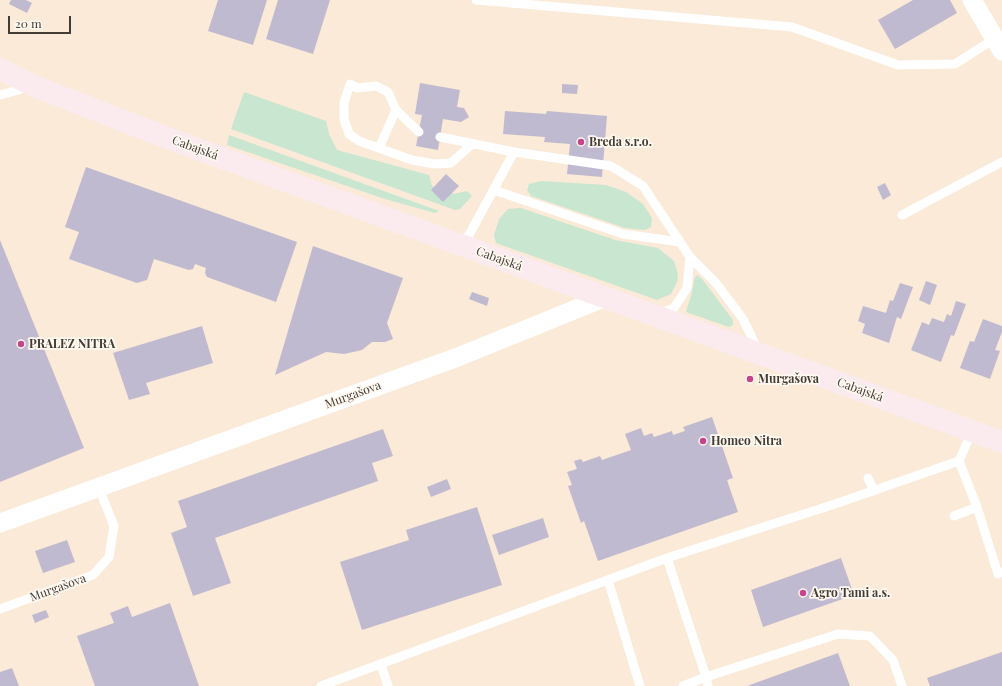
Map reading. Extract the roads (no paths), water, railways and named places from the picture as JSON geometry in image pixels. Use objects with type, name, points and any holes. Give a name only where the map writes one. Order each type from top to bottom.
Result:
[{"type":"main road","name":"Cabajská","points":[[0,69],[34,86],[112,118],[1002,442]]},
{"type":"street","points":[[972,0],[998,45]]},
{"type":"street","name":"Murgašova","points":[[0,522],[99,488],[458,358],[606,297]]},
{"type":"lane","points":[[476,0],[792,27],[898,65],[955,64],[998,45]]},
{"type":"lane","points":[[419,132],[396,110],[388,92],[376,86],[357,88],[350,84],[344,103],[344,119],[348,134],[359,141],[412,160],[435,164],[451,163],[471,144]]},
{"type":"lane","points":[[0,96],[34,86]]},
{"type":"lane","points":[[379,148],[396,110]]},
{"type":"lane","points":[[440,137],[514,152],[611,166],[643,186],[690,258],[716,283],[743,318],[760,353]]},
{"type":"lane","points":[[463,246],[514,152]]},
{"type":"lane","points":[[902,215],[1002,162]]},
{"type":"lane","points":[[494,190],[623,234],[680,242]]},
{"type":"lane","points":[[656,316],[674,308],[687,288],[690,258]]},
{"type":"lane","points":[[972,431],[959,461],[977,507],[998,574],[1002,572]]},
{"type":"lane","points":[[321,686],[667,558],[874,491],[959,461]]},
{"type":"lane","points":[[868,478],[874,491]]},
{"type":"lane","name":"Murgašova","points":[[0,609],[93,575],[109,557],[114,526],[99,488]]},
{"type":"lane","points":[[954,516],[977,507]]},
{"type":"lane","points":[[667,558],[707,682]]},
{"type":"lane","points":[[608,580],[640,686]]},
{"type":"lane","points":[[683,686],[707,682],[838,634],[870,636],[893,660],[902,686]]},
{"type":"lane","points":[[381,665],[388,686]]},
{"type":"place","name":"Breda s.r.o.","points":[[581,142]]},
{"type":"place","name":"PRALEZ NITRA","points":[[21,344]]},
{"type":"place","name":"Murgašova","points":[[750,379]]},
{"type":"place","name":"Homeo Nitra","points":[[703,441]]},
{"type":"place","name":"Agro Tami a.s.","points":[[803,593]]}]
